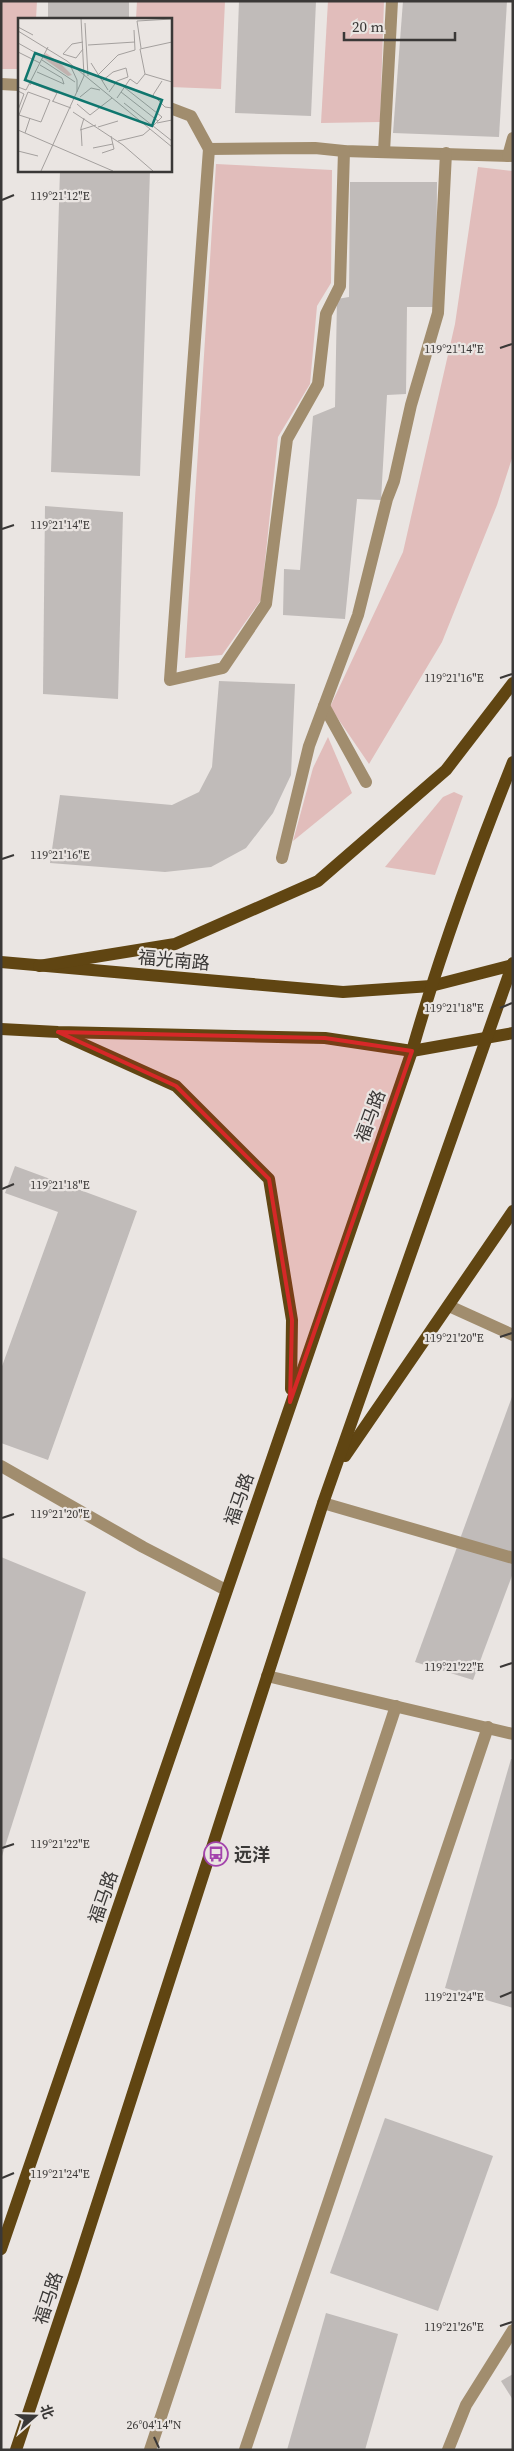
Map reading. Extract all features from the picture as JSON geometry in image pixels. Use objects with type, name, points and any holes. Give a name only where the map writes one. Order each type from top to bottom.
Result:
[{"type":"main road","points":[[39,966],[175,944],[318,880],[446,770],[513,683]]},
{"type":"main road","name":"福马路","points":[[1,2249],[412,1051],[431,986],[480,844],[513,762]]},
{"type":"main road","name":"福光南路","points":[[1,962],[343,992],[431,986],[512,964]]},
{"type":"main road","name":"福马路","points":[[16,2450],[74,2276],[323,1503],[488,1038],[512,964]]},
{"type":"main road","points":[[1,1029],[325,1038],[412,1051],[513,1033]]},
{"type":"main road","points":[[58,1032],[176,1086],[269,1179],[292,1320],[290,1402]]},
{"type":"main road","points":[[335,1470],[449,1306],[474,1264],[513,1211]]},
{"type":"lane","points":[[384,152],[392,1]]},
{"type":"lane","points":[[1,84],[18,85]]},
{"type":"lane","points":[[171,108],[191,116],[209,149],[170,680],[223,668],[266,604],[288,439],[318,384],[326,314],[340,286],[344,151]]},
{"type":"lane","points":[[209,149],[315,148],[344,151],[511,156],[513,138]]},
{"type":"lane","points":[[282,858],[304,765],[358,616],[387,499],[394,481],[411,405],[438,313],[446,153]]},
{"type":"lane","points":[[324,706],[366,782]]},
{"type":"lane","points":[[449,1306],[513,1335]]},
{"type":"lane","points":[[1,1466],[144,1547],[226,1590]]},
{"type":"lane","points":[[323,1503],[513,1558]]},
{"type":"lane","points":[[267,1676],[513,1734]]},
{"type":"lane","points":[[150,2450],[396,1706]]},
{"type":"lane","points":[[245,2450],[488,1727]]},
{"type":"lane","points":[[448,2450],[466,2405],[513,2330]]},
{"type":"highlighted area","points":[[58,1032],[325,1038],[412,1051],[290,1402],[292,1320],[269,1179],[176,1086]]},
{"type":"shaded area","points":[[1,1],[37,1],[36,18],[18,18],[18,69],[1,69]]},
{"type":"shaded area","points":[[137,1],[225,1],[221,89],[171,87],[171,18],[136,18]]},
{"type":"shaded area","points":[[328,1],[384,1],[380,122],[321,123]]},
{"type":"shaded area","points":[[216,164],[332,170],[331,283],[317,306],[310,384],[278,437],[261,600],[222,655],[185,658]]},
{"type":"shaded area","points":[[478,167],[513,171],[513,455],[497,505],[442,642],[369,764],[330,707],[403,552],[455,324]]},
{"type":"shaded area","points":[[328,737],[352,793],[293,841],[313,768]]},
{"type":"shaded area","points":[[454,792],[463,796],[435,875],[385,867],[443,797]]},
{"type":"building","points":[[48,1],[129,1],[129,18],[48,18]]},
{"type":"building","points":[[239,1],[316,1],[311,116],[235,113]]},
{"type":"building","points":[[403,1],[507,1],[499,137],[393,133]]},
{"type":"building","points":[[60,171],[150,171],[140,476],[51,472]]},
{"type":"building","points":[[350,182],[437,182],[436,307],[407,307],[406,394],[387,395],[381,500],[357,499],[345,619],[283,615],[284,569],[300,570],[313,416],[335,407],[337,299],[349,297]]},
{"type":"building","points":[[45,506],[123,512],[118,699],[43,694]]},
{"type":"building","points":[[219,681],[295,684],[291,775],[273,813],[246,848],[211,867],[165,872],[50,863],[60,795],[172,805],[199,792],[212,767]]},
{"type":"building","points":[[15,1166],[137,1211],[48,1460],[1,1443],[1,1369],[58,1212],[5,1193]]},
{"type":"building","points":[[513,1394],[513,1573],[473,1680],[415,1662]]},
{"type":"building","points":[[1,1557],[86,1592],[2,1856],[1,1856]]},
{"type":"building","points":[[511,1759],[513,1759],[513,2008],[445,1988]]},
{"type":"building","points":[[385,2118],[493,2156],[438,2311],[330,2273]]},
{"type":"building","points":[[326,2313],[398,2334],[365,2450],[287,2450]]},
{"type":"building","points":[[513,2374],[513,2400],[501,2381]]},
{"type":"place","name":"远洋","points":[[216,1854]]}]
